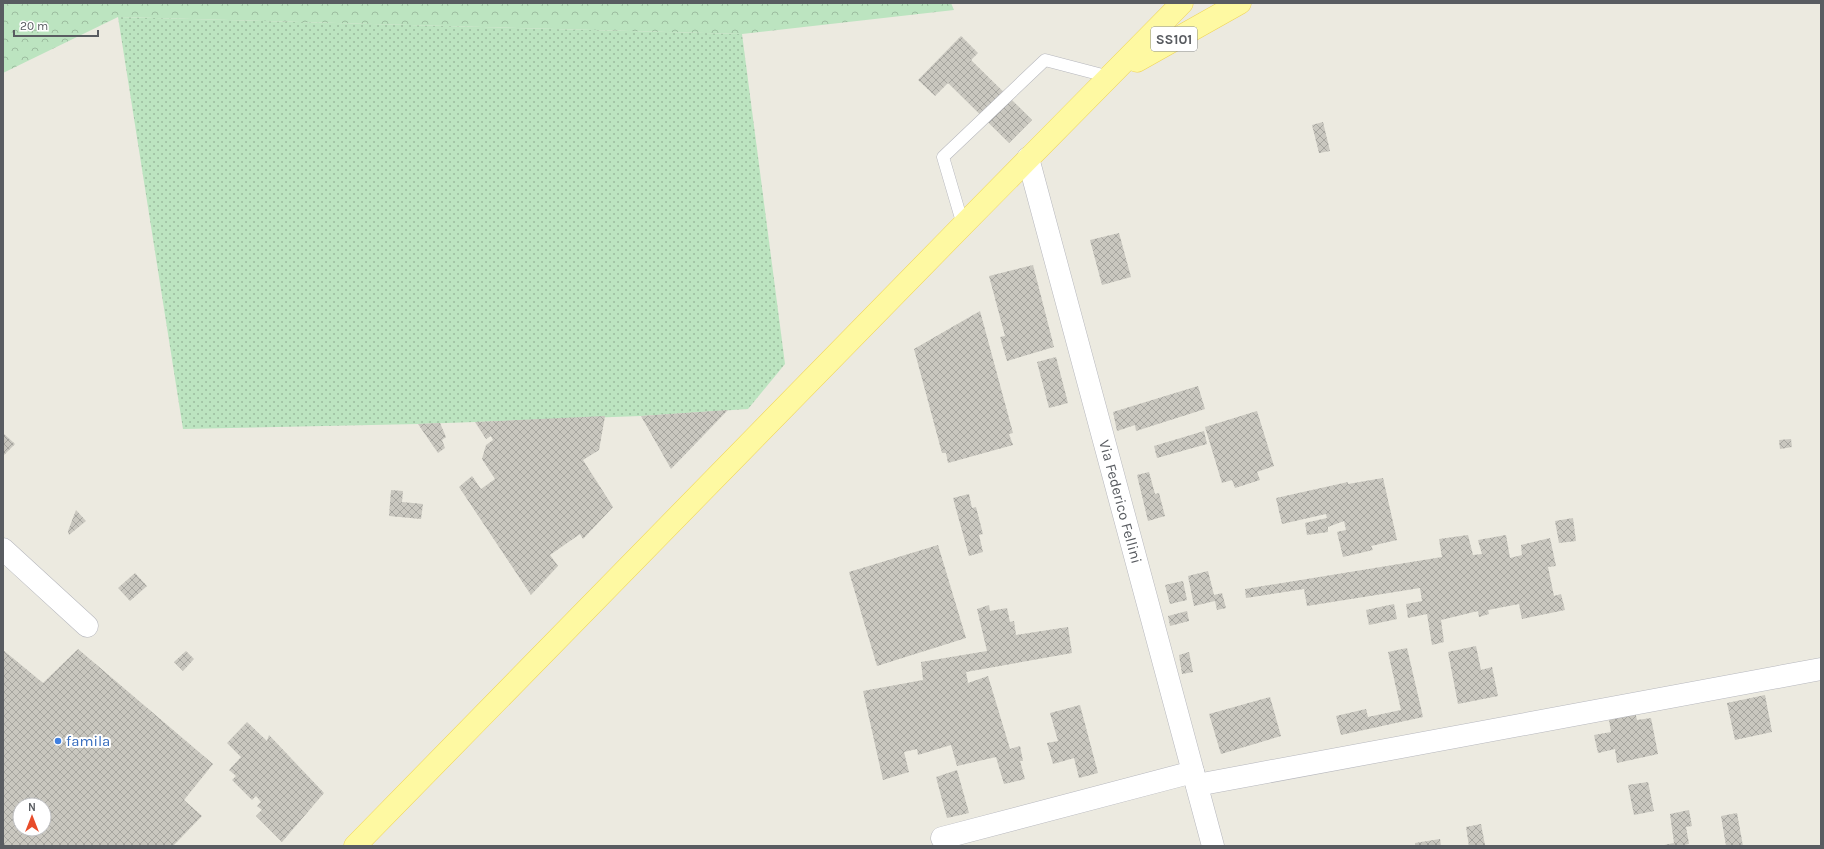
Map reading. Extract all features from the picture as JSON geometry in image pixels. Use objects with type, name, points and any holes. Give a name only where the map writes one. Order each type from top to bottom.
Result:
[{"type":"main road","name":"SS101","points":[[1110,77],[1182,3]]},
{"type":"main road","name":"SS101","points":[[1110,77],[1172,40],[1240,3]]},
{"type":"main road","points":[[355,846],[1028,158],[1110,77]]},
{"type":"street","name":"Via Federico Fellini","points":[[1028,158],[1213,846]]},
{"type":"street","points":[[3,549],[87,626]]},
{"type":"street","points":[[942,838],[1195,779],[1821,669]]},
{"type":"lane","points":[[963,225],[943,157],[1045,60],[1110,77]]},
{"type":"green space","points":[[3,3],[951,3],[954,10],[742,34],[118,17],[3,73]]},
{"type":"green space","points":[[118,17],[742,34],[785,364],[748,409],[641,416],[418,424],[183,429]]},
{"type":"building","points":[[961,36],[978,53],[971,60],[1032,120],[1009,143],[948,83],[935,96],[918,80]]},
{"type":"building","points":[[1323,122],[1330,151],[1319,153],[1312,125]]},
{"type":"building","points":[[1119,233],[1131,277],[1102,285],[1090,240]]},
{"type":"building","points":[[1033,265],[1054,347],[1007,361],[1000,337],[1005,336],[989,276]]},
{"type":"building","points":[[980,311],[1013,433],[1009,434],[1013,445],[948,463],[946,453],[942,453],[914,349]]},
{"type":"building","points":[[1056,357],[1068,403],[1049,408],[1037,362]]},
{"type":"building","points":[[1198,386],[1205,409],[1136,431],[1135,425],[1117,431],[1113,412]]},
{"type":"building","points":[[728,410],[671,469],[641,416]]},
{"type":"building","points":[[1257,411],[1274,466],[1257,472],[1260,480],[1235,488],[1232,480],[1222,483],[1205,427]]},
{"type":"building","points":[[605,416],[599,450],[583,460],[613,507],[583,539],[580,534],[550,555],[558,566],[531,595],[459,487],[472,476],[481,489],[495,479],[482,459],[486,445],[493,440],[491,436],[486,439],[475,422]]},
{"type":"building","points":[[440,423],[446,437],[442,440],[445,448],[438,453],[418,424]]},
{"type":"building","points":[[1204,431],[1207,444],[1157,458],[1154,446]]},
{"type":"building","points":[[3,433],[15,444],[3,456]]},
{"type":"building","points":[[1791,439],[1792,447],[1780,449],[1779,440]]},
{"type":"building","points":[[1149,472],[1155,494],[1159,493],[1165,516],[1148,521],[1137,475]]},
{"type":"building","points":[[1383,478],[1397,540],[1371,546],[1373,550],[1343,557],[1337,532],[1346,530],[1344,521],[1328,527],[1328,532],[1307,535],[1305,523],[1327,518],[1326,514],[1282,524],[1276,498],[1348,482],[1348,484]]},
{"type":"building","points":[[391,490],[403,491],[402,502],[423,504],[421,519],[389,516]]},
{"type":"building","points":[[969,494],[972,508],[976,507],[983,534],[979,535],[983,552],[969,556],[953,498]]},
{"type":"building","points":[[76,510],[86,521],[69,535],[68,531]]},
{"type":"building","points":[[1573,518],[1576,541],[1559,543],[1555,521]]},
{"type":"building","points":[[1468,535],[1473,555],[1482,554],[1478,540],[1506,535],[1510,558],[1522,555],[1521,545],[1550,538],[1556,566],[1548,567],[1554,596],[1561,594],[1565,610],[1522,619],[1519,604],[1488,610],[1489,614],[1479,617],[1478,611],[1441,620],[1444,642],[1432,645],[1427,614],[1408,618],[1406,604],[1422,601],[1420,588],[1307,606],[1304,589],[1246,598],[1245,589],[1442,557],[1439,539]]},
{"type":"building","points":[[938,545],[966,638],[877,666],[849,572]]},
{"type":"building","points":[[1208,571],[1214,595],[1222,593],[1226,608],[1217,610],[1215,601],[1194,606],[1188,576]]},
{"type":"building","points":[[135,573],[147,586],[130,601],[118,588]]},
{"type":"building","points":[[1183,581],[1187,600],[1170,604],[1165,585]]},
{"type":"building","points":[[1394,604],[1397,619],[1369,625],[1366,610]]},
{"type":"building","points":[[989,605],[990,611],[1007,608],[1010,622],[1014,621],[1016,635],[1068,627],[1072,653],[966,672],[968,683],[988,676],[1010,749],[1020,746],[1023,761],[1020,761],[1025,779],[1004,784],[996,757],[957,766],[951,745],[918,755],[917,749],[904,752],[909,772],[883,780],[863,691],[923,680],[921,662],[987,651],[977,609]]},
{"type":"building","points":[[1187,611],[1189,621],[1170,626],[1168,616]]},
{"type":"building","points":[[1476,646],[1481,670],[1492,667],[1498,696],[1458,704],[1448,652]]},
{"type":"building","points":[[1407,648],[1423,717],[1341,735],[1336,716],[1366,709],[1368,717],[1401,710],[1388,652]]},
{"type":"building","name":"famila","points":[[78,649],[213,764],[184,800],[202,816],[173,846],[3,846],[3,650],[43,683]]},
{"type":"building","points":[[186,651],[194,659],[183,671],[174,662]]},
{"type":"building","points":[[1189,652],[1193,672],[1182,674],[1179,655]]},
{"type":"building","points":[[1765,695],[1772,732],[1735,740],[1727,703]]},
{"type":"building","points":[[1270,697],[1281,736],[1221,754],[1209,714]]},
{"type":"building","points":[[1080,705],[1098,773],[1079,778],[1074,758],[1053,764],[1047,743],[1058,741],[1050,713]]},
{"type":"building","points":[[1635,712],[1637,720],[1651,718],[1658,754],[1617,763],[1615,749],[1598,753],[1594,735],[1611,732],[1609,720]]},
{"type":"building","points":[[247,722],[267,741],[269,735],[324,793],[282,842],[256,816],[262,810],[257,806],[261,802],[256,796],[252,800],[232,780],[236,776],[229,770],[241,757],[227,743]]},
{"type":"building","points":[[957,770],[969,813],[947,818],[936,777]]},
{"type":"building","points":[[1648,782],[1654,811],[1634,815],[1628,785]]},
{"type":"building","points":[[1689,810],[1692,826],[1686,827],[1689,844],[1679,846],[1659,846],[1674,843],[1670,814]]},
{"type":"building","points":[[1737,813],[1743,846],[1726,846],[1721,816]]},
{"type":"building","points":[[1481,824],[1485,845],[1469,846],[1466,827]]},
{"type":"building","points":[[1440,839],[1441,846],[1415,846],[1415,843]]},
{"type":"place","name":"famila","points":[[58,741]]}]
